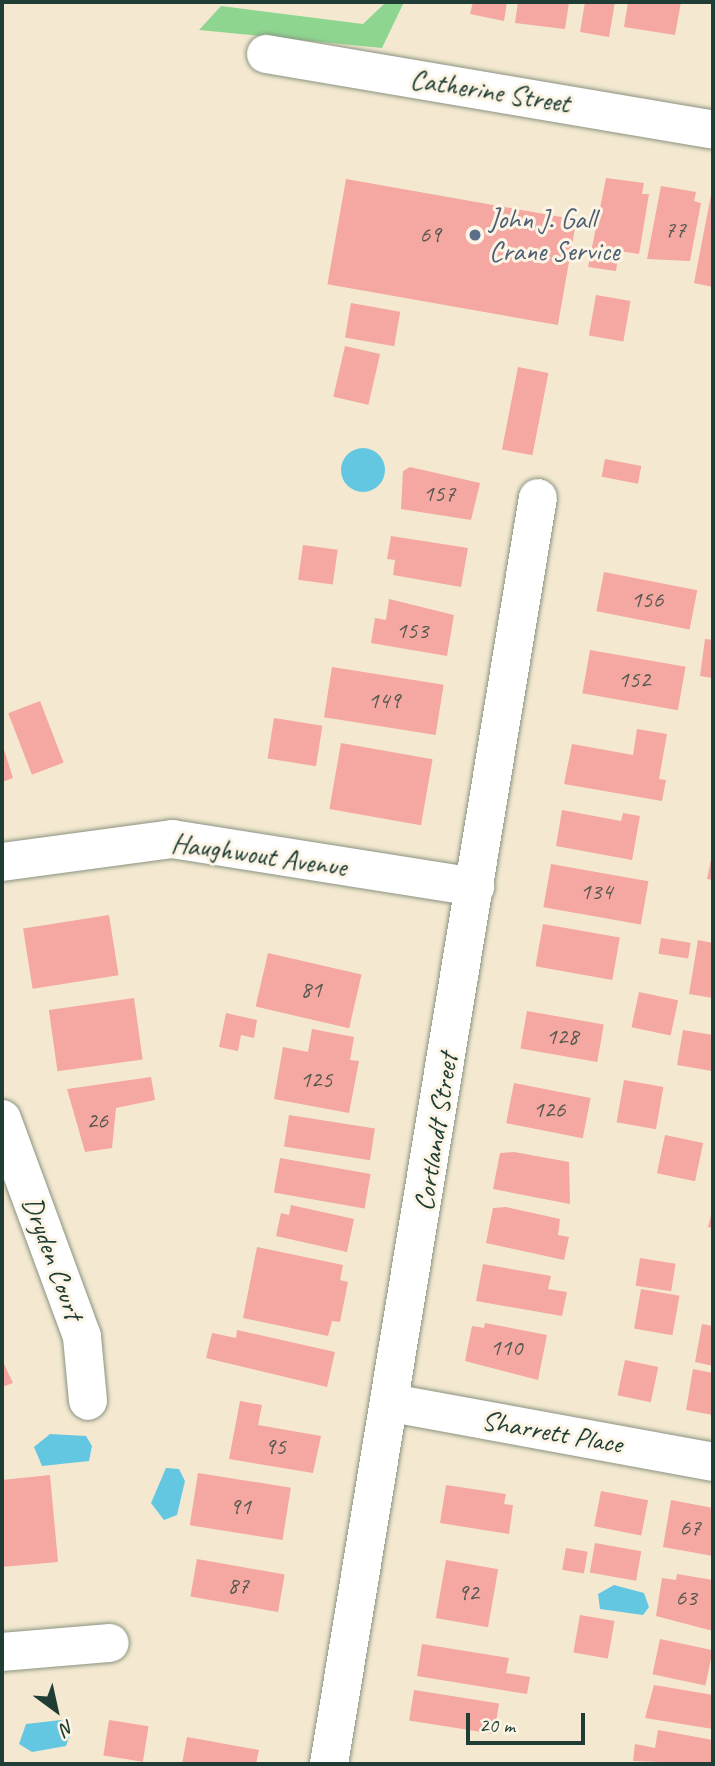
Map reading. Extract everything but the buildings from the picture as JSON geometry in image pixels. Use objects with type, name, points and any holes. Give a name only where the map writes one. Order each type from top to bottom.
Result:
[{"type":"street","name":"Catherine Street","points":[[266,54],[713,130]]},
{"type":"street","name":"Cortlandt Street","points":[[328,1764],[392,1403],[538,498]]},
{"type":"street","name":"Haughwout Avenue","points":[[2,862],[172,839],[475,887]]},
{"type":"street","name":"Dryden Court","points":[[2,1119],[82,1337],[88,1401]]},
{"type":"street","name":"Sharrett Place","points":[[392,1403],[713,1462]]},
{"type":"street","points":[[2,1652],[110,1643]]},
{"type":"green space","points":[[386,2],[404,2],[382,48],[199,30],[221,6],[363,24]]},
{"type":"water","points":[[363,448],[372,449],[379,454],[384,461],[384,479],[379,486],[372,491],[363,492],[354,491],[347,486],[342,479],[341,470],[342,461],[347,454],[354,449]]},
{"type":"water","points":[[50,1434],[86,1436],[92,1446],[89,1461],[42,1466],[34,1447]]},
{"type":"water","points":[[166,1468],[179,1469],[185,1481],[177,1515],[164,1520],[151,1503]]},
{"type":"water","points":[[614,1585],[644,1593],[649,1607],[643,1615],[600,1609],[598,1594]]},
{"type":"water","points":[[61,1720],[72,1728],[66,1746],[32,1752],[19,1744],[26,1724]]},
{"type":"place","name":"John J. Gall Crane Service","points":[[475,235]]}]
